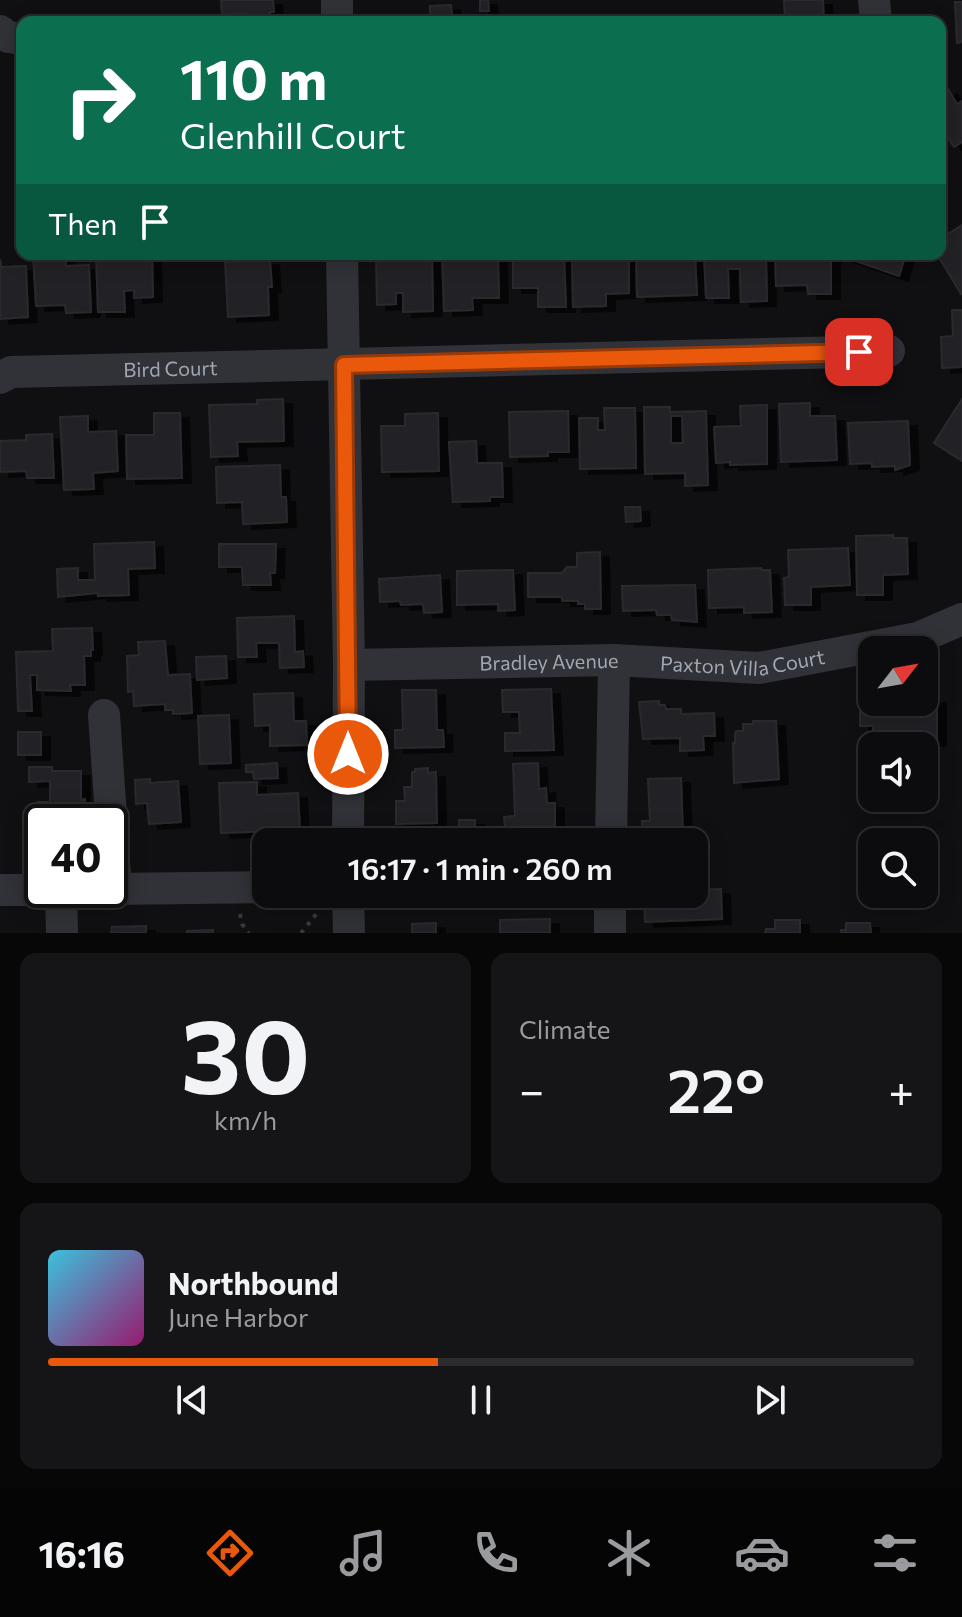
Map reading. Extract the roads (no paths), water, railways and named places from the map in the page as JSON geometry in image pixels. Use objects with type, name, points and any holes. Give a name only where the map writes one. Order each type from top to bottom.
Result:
[{"type":"street","points":[[342,260],[349,665],[348,828]]},
{"type":"street","name":"Bird Court","points":[[0,378],[11,372],[889,351]]},
{"type":"street","name":"Paxton Villa Court","points":[[614,660],[759,668],[918,638],[961,619]]},
{"type":"street","name":"Bradley Avenue","points":[[349,665],[614,660],[611,828]]},
{"type":"street","points":[[104,715],[109,804]]},
{"type":"street","points":[[128,889],[252,887]]},
{"type":"street","points":[[0,890],[24,890]]},
{"type":"street","points":[[61,908],[62,933]]},
{"type":"street","points":[[348,908],[349,933]]},
{"type":"street","points":[[610,908],[610,933]]}]
